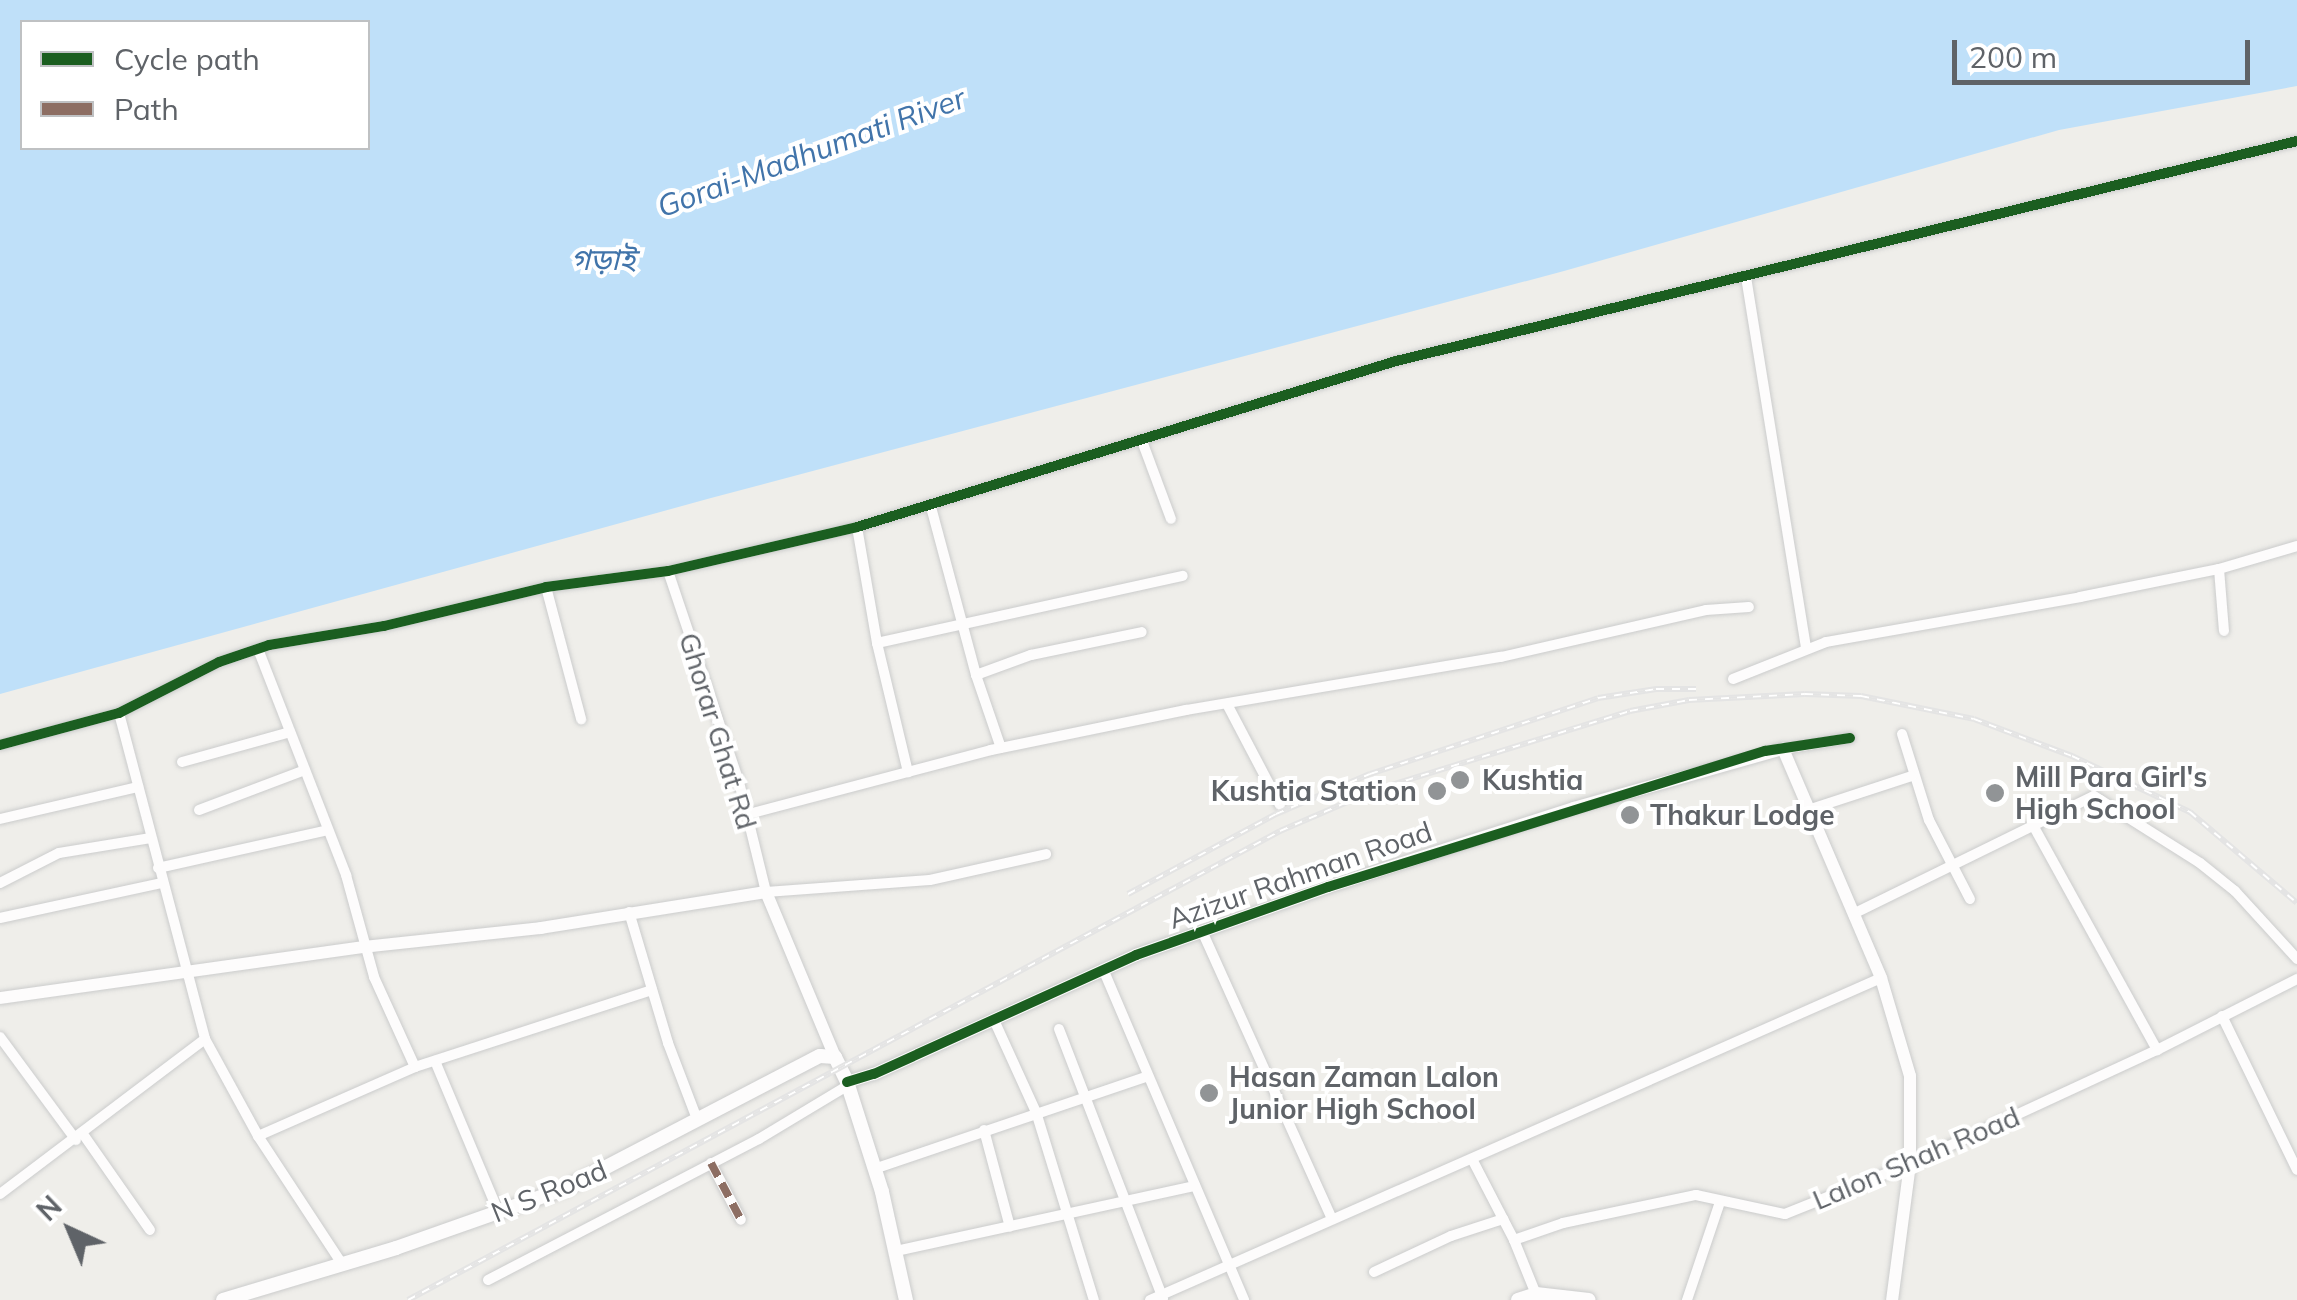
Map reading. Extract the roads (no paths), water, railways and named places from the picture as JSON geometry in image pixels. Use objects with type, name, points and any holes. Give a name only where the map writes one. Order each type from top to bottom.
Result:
[{"type":"main road","name":"N S Road","points":[[223,1300],[564,1190],[820,1056],[834,1057]]},
{"type":"main road","points":[[834,1057],[847,1084],[874,1169],[906,1300]]},
{"type":"main road","points":[[1518,1300],[1589,1300]]},
{"type":"street","points":[[0,744],[119,713],[219,662],[258,649],[384,626],[546,587],[668,571],[857,527],[1396,361],[2297,141]]},
{"type":"street","points":[[1746,277],[1806,649]]},
{"type":"street","points":[[1142,441],[1171,519]]},
{"type":"street","points":[[931,506],[976,675],[1001,748]]},
{"type":"street","points":[[857,527],[876,643],[908,772]]},
{"type":"street","points":[[1733,679],[1806,649],[2219,568],[2297,546]]},
{"type":"street","points":[[2219,568],[2224,631]]},
{"type":"street","name":"Ghorar Ghat Rd","points":[[668,571],[739,782],[744,816],[766,892]]},
{"type":"street","points":[[876,643],[1183,576]]},
{"type":"street","points":[[546,587],[581,720]]},
{"type":"street","points":[[744,816],[1001,748],[1590,639],[1706,610],[1749,607]]},
{"type":"street","points":[[976,675],[1031,655],[1142,632]]},
{"type":"street","points":[[258,649],[346,876],[363,947],[415,1067]]},
{"type":"street","points":[[1226,704],[1280,804]]},
{"type":"street","points":[[119,713],[184,973],[205,1038],[258,1136],[342,1264]]},
{"type":"street","points":[[182,762],[290,732]]},
{"type":"street","points":[[1902,734],[1912,776],[1951,868],[1970,899]]},
{"type":"street","points":[[1850,738],[1783,749],[1881,978],[1910,1076],[1910,1164],[1892,1300]]},
{"type":"street","name":"Azizur Rahman Road","points":[[847,1084],[1103,969],[1202,931],[1574,808],[1783,749]]},
{"type":"street","points":[[199,810],[305,770]]},
{"type":"street","points":[[1808,810],[1912,776]]},
{"type":"street","points":[[0,819],[138,787]]},
{"type":"street","points":[[1853,914],[2099,797],[2200,863],[2235,892],[2297,959]]},
{"type":"street","points":[[2034,827],[2157,1050]]},
{"type":"street","points":[[158,868],[328,830]]},
{"type":"street","points":[[0,883],[59,853],[151,838]]},
{"type":"street","points":[[0,998],[363,947],[541,928],[766,892],[930,880],[1046,854]]},
{"type":"street","points":[[0,918],[162,883]]},
{"type":"street","points":[[766,892],[834,1057]]},
{"type":"street","points":[[629,912],[698,1119]]},
{"type":"street","points":[[1202,931],[1332,1220]]},
{"type":"street","points":[[1103,969],[1244,1300]]},
{"type":"street","points":[[1059,1029],[1126,1202],[1158,1298],[1881,978]]},
{"type":"street","name":"Lalon Shah Road","points":[[1514,1240],[1662,1200],[1696,1196],[1785,1214],[1910,1164],[2157,1050],[2297,979]]},
{"type":"street","points":[[258,1136],[415,1067],[652,990]]},
{"type":"street","points":[[2222,1016],[2297,1170]]},
{"type":"street","points":[[994,1020],[1036,1112],[1094,1300]]},
{"type":"street","points":[[0,1037],[150,1230]]},
{"type":"street","points":[[0,1194],[80,1137],[205,1038]]},
{"type":"street","points":[[435,1061],[499,1214]]},
{"type":"street","points":[[874,1169],[1148,1076]]},
{"type":"street","points":[[488,1280],[810,1111],[847,1084]]},
{"type":"street","points":[[984,1130],[1010,1227]]},
{"type":"street","points":[[1472,1159],[1538,1297]]},
{"type":"street","points":[[711,1163],[741,1220]]},
{"type":"street","points":[[896,1251],[1195,1186]]},
{"type":"street","points":[[1687,1300],[1720,1202]]},
{"type":"street","points":[[1374,1272],[1451,1236],[1503,1219]]},
{"type":"water","name":"গড়াই","points":[[0,0],[2297,0],[2297,86],[2059,130],[1564,271],[711,498],[0,694]]},
{"type":"railway","points":[[1128,894],[1276,814],[1370,774],[1598,698],[1656,689],[1696,689]]},
{"type":"railway","points":[[408,1300],[1280,831],[1375,790],[1630,711],[1689,700],[1805,694],[1861,696],[1974,719],[2072,756],[2190,812],[2297,903]]},
{"type":"place","name":"Kushtia","points":[[1460,780]]},
{"type":"place","name":"Kushtia Station","points":[[1437,791]]},
{"type":"place","name":"Mill Para Girl's High School","points":[[1995,793]]},
{"type":"place","name":"Thakur Lodge","points":[[1630,815]]},
{"type":"place","name":"Hasan Zaman Lalon Junior High School","points":[[1209,1093]]},
{"type":"water label","name":"Gorai-Madhumati River","points":[[811,152]]}]
